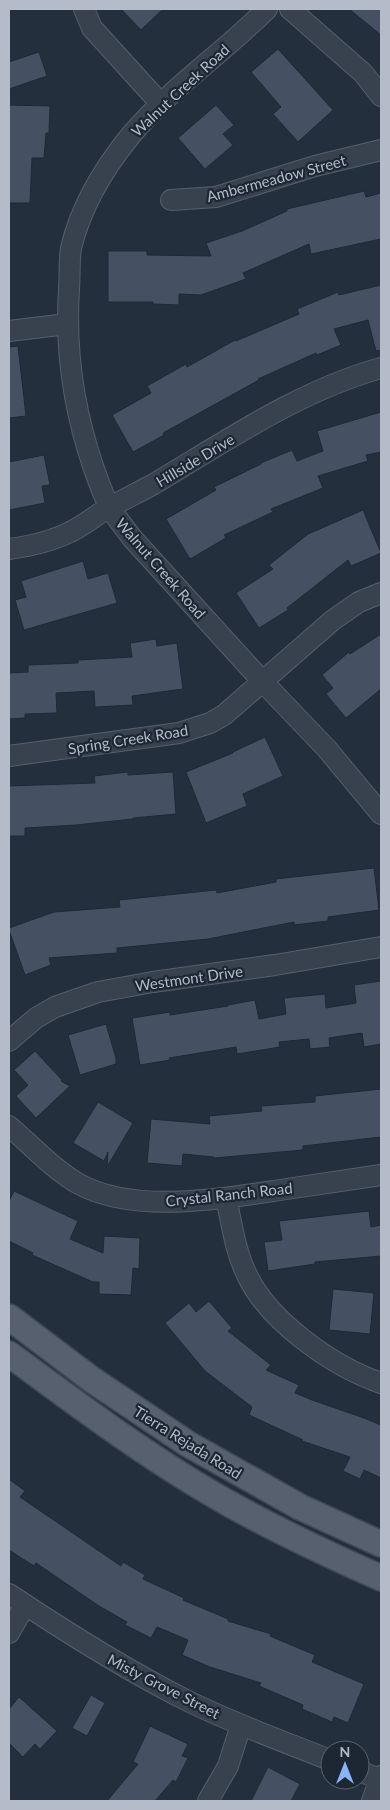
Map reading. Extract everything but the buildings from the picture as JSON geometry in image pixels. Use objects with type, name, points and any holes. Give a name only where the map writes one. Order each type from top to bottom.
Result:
[{"type":"main road","name":"Tierra Rejada Road","points":[[9,1317],[91,1379],[188,1444],[300,1507],[381,1544]]},
{"type":"main road","name":"Tierra Rejada Road","points":[[9,1354],[118,1433],[228,1503],[291,1536],[381,1578]]},
{"type":"street","points":[[84,9],[92,28],[161,104]]},
{"type":"street","name":"Walnut Creek Road","points":[[267,9],[161,104],[131,135],[98,182],[82,216],[71,249],[67,324],[71,371],[79,418],[87,448],[110,507],[132,538],[262,682],[327,749],[381,814]]},
{"type":"street","points":[[290,9],[363,74],[381,96]]},
{"type":"street","name":"Ambermeadow Street","points":[[170,200],[216,198],[315,166],[381,150]]},
{"type":"street","points":[[9,331],[67,324]]},
{"type":"street","name":"Hillside Drive","points":[[9,549],[39,545],[72,532],[110,507],[151,486],[203,454],[300,400],[334,384],[381,368]]},
{"type":"street","name":"Spring Creek Road","points":[[9,756],[178,733],[210,723],[224,714],[333,620],[359,602],[381,593]]},
{"type":"street","name":"Westmont Drive","points":[[9,1041],[36,1018],[55,1007],[98,992],[381,947]]},
{"type":"street","name":"Crystal Ranch Road","points":[[9,1126],[67,1176],[80,1184],[119,1198],[159,1202],[226,1198],[381,1175]]},
{"type":"street","points":[[226,1198],[238,1253],[246,1274],[251,1284],[272,1310],[294,1332],[319,1352],[360,1376],[381,1383]]},
{"type":"street","name":"Misty Grove Street","points":[[9,1594],[109,1659],[186,1700],[241,1725],[320,1756]]},
{"type":"street","points":[[9,1633],[26,1605]]},
{"type":"street","points":[[208,1801],[228,1766],[241,1725]]},
{"type":"street","points":[[372,1801],[381,1778]]}]
